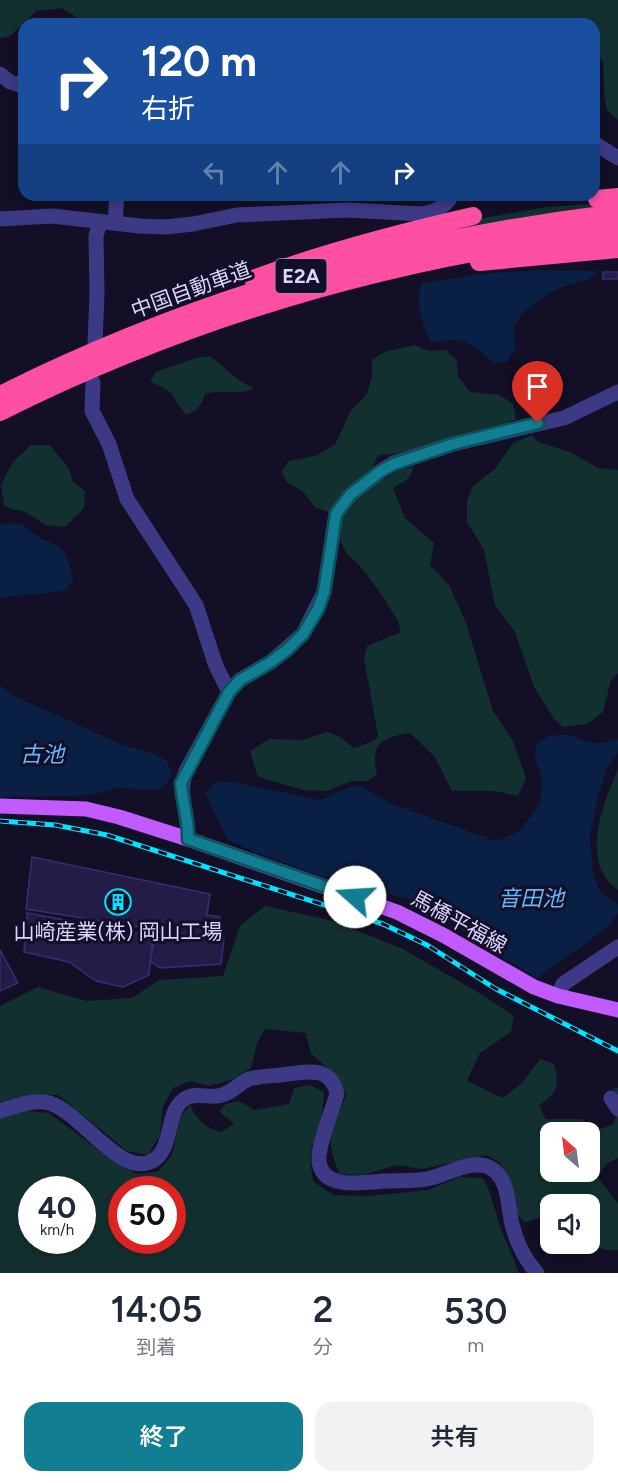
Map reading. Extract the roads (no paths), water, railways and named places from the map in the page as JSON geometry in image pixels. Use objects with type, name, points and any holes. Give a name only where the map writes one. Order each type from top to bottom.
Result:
[{"type":"highway","points":[[600,199],[618,197]]},
{"type":"highway","name":"中国自動車道","points":[[0,395],[115,341],[217,302],[306,275],[385,254],[488,232],[555,220],[618,213]]},
{"type":"highway","points":[[115,341],[191,304],[307,258],[401,232],[473,216]]},
{"type":"highway","name":"中国自動車道","points":[[0,412],[123,356],[285,297],[373,273],[454,255],[550,238],[618,231]]},
{"type":"highway","points":[[285,297],[320,293],[467,263],[618,249]]},
{"type":"main road","name":"馬橋平福線","points":[[0,806],[86,809],[188,839],[397,912],[443,935],[534,987],[558,996],[618,1010]]},
{"type":"street","points":[[0,74],[10,82],[18,84]]},
{"type":"street","points":[[600,147],[618,158]]},
{"type":"street","points":[[95,342],[96,236],[108,222],[115,201]]},
{"type":"street","points":[[0,219],[52,216],[165,227],[193,224],[237,214],[373,210],[421,214],[431,213],[446,201]]},
{"type":"street","points":[[93,382],[92,411],[109,444],[127,500],[196,604],[213,658],[229,692]]},
{"type":"street","points":[[188,839],[189,826],[181,783],[229,692],[240,680],[288,649],[303,634],[318,609],[324,592],[336,514],[350,495],[394,464],[453,444],[564,418],[618,392]]},
{"type":"street","points":[[558,996],[563,984],[618,947]]},
{"type":"street","points":[[0,1111],[30,1102],[45,1102],[58,1106],[112,1151],[133,1163],[152,1162],[161,1153],[177,1107],[186,1098],[217,1097],[230,1093],[246,1080],[256,1077],[315,1071],[326,1076],[335,1084],[337,1094],[318,1160],[324,1175],[333,1180],[350,1183],[412,1181],[431,1178],[473,1165],[487,1166],[498,1174],[505,1185],[516,1235],[530,1265],[537,1273]]},
{"type":"water","points":[[540,270],[599,271],[589,279],[552,292],[521,315],[514,331],[516,348],[506,362],[494,363],[466,342],[452,340],[431,342],[420,312],[419,297],[422,283],[488,273]]},
{"type":"water","points":[[22,524],[38,537],[57,545],[67,555],[73,579],[66,590],[0,598],[0,525]]},
{"type":"water","name":"古池","points":[[0,685],[12,695],[123,745],[151,752],[167,761],[172,773],[168,783],[156,790],[117,788],[96,794],[72,796],[0,797]]},
{"type":"water","name":"音田池","points":[[566,734],[592,742],[604,743],[618,739],[618,753],[608,766],[599,793],[590,835],[593,872],[600,892],[618,905],[618,913],[608,927],[537,978],[486,948],[428,904],[390,894],[382,897],[256,853],[228,840],[205,793],[217,781],[233,782],[320,800],[350,787],[360,786],[392,804],[496,841],[520,831],[540,803],[542,779],[535,759],[536,744],[549,736]]},
{"type":"railway","points":[[0,821],[55,825],[107,835],[383,924],[427,945],[496,989],[618,1051]]},
{"type":"place","name":"山崎産業(株) 岡山工場","points":[[118,902]]}]
